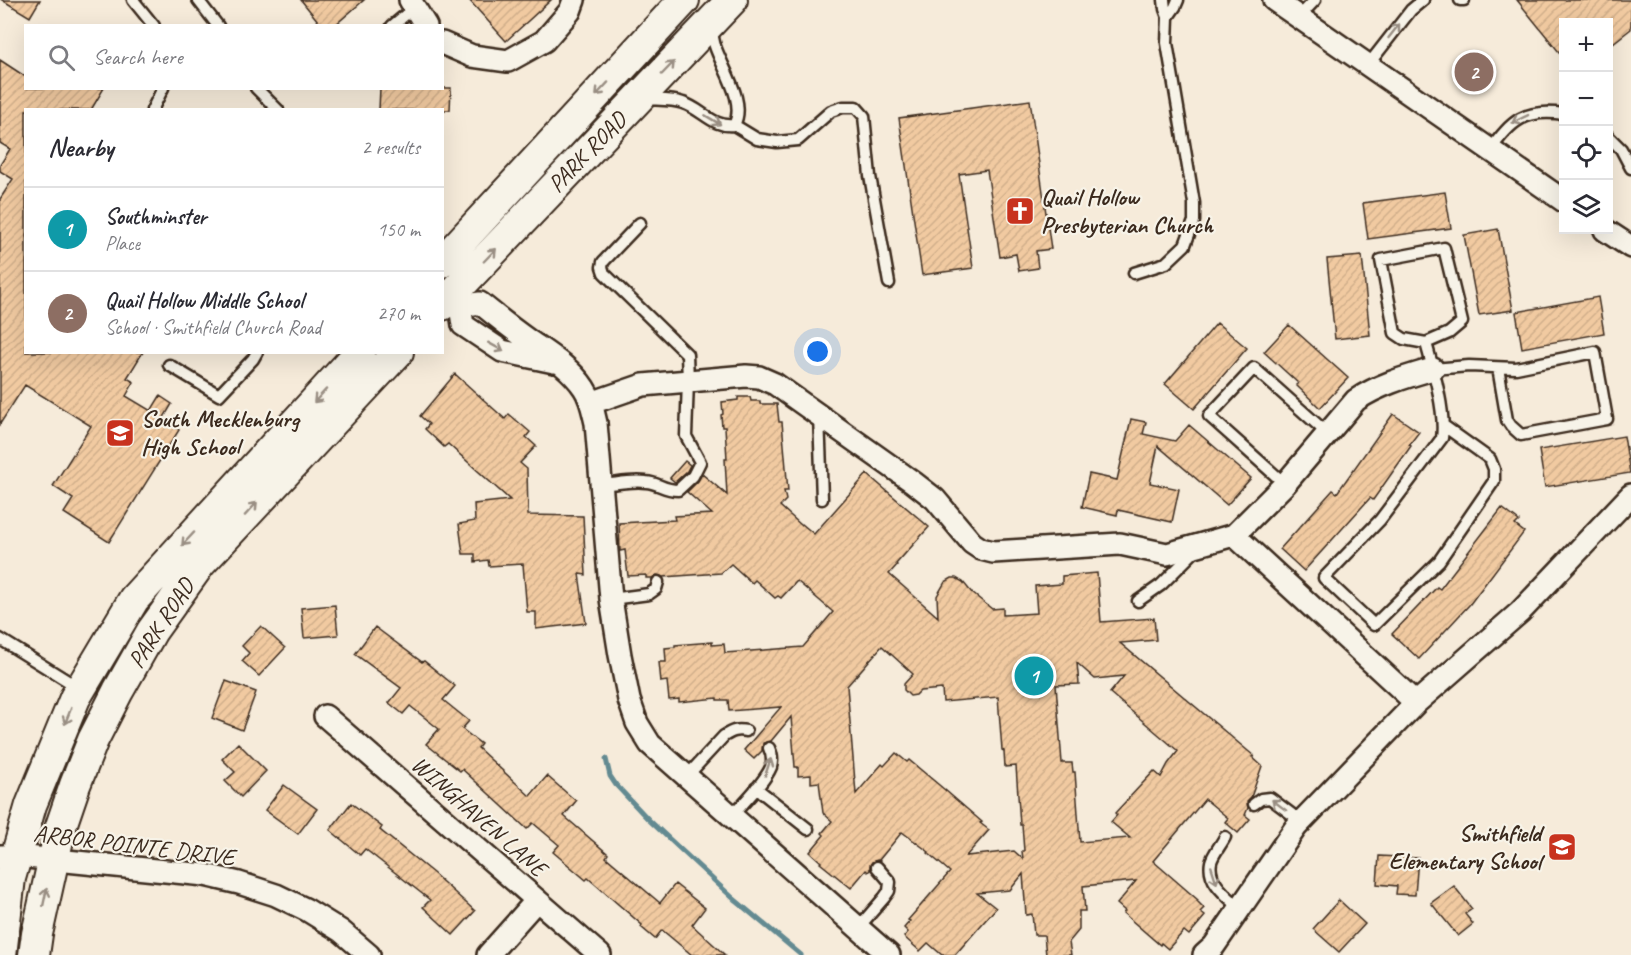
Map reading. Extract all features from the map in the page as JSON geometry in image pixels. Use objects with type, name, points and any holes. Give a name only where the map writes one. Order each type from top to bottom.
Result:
[{"type":"main road","name":"PARK ROAD","points":[[444,260],[684,0]]},
{"type":"main road","name":"PARK ROAD","points":[[449,300],[732,0]]},
{"type":"main road","name":"PARK ROAD","points":[[1,955],[10,882],[8,856],[80,689],[134,599],[358,354]]},
{"type":"main road","name":"PARK ROAD","points":[[34,955],[61,826],[93,740],[152,631],[200,564],[396,354]]},
{"type":"street","points":[[444,44],[472,56],[508,61],[544,41],[570,11],[574,0]]},
{"type":"street","points":[[1274,0],[1559,198]]},
{"type":"street","points":[[412,4],[425,24]]},
{"type":"street","points":[[1611,234],[1631,247]]},
{"type":"street","points":[[449,300],[480,303],[505,324],[561,363],[574,375],[591,403],[596,423],[611,599],[629,700],[637,723],[650,744],[889,955]]},
{"type":"street","points":[[591,403],[643,385],[746,376],[759,377],[775,384],[935,499],[972,543],[981,549],[993,552],[1120,544],[1167,554],[1234,534],[1285,484],[1356,400],[1387,383],[1433,369]]},
{"type":"street","points":[[1204,955],[1214,946],[1302,822],[1416,703],[1520,612],[1631,495]]},
{"type":"street","points":[[1234,534],[1416,703]]},
{"type":"street","name":"WINGHAVEN LANE","points":[[325,716],[600,955]]},
{"type":"street","name":"ARBOR POINTE DRIVE","points":[[8,856],[205,875],[238,882],[276,895],[307,910],[341,931],[369,955]]},
{"type":"street","points":[[488,955],[537,900]]},
{"type":"lane","points":[[133,0],[152,24]]},
{"type":"lane","points":[[198,0],[216,24]]},
{"type":"lane","points":[[1134,273],[1166,263],[1185,245],[1194,221],[1194,202],[1167,43],[1168,17],[1164,0]]},
{"type":"lane","points":[[1168,17],[1178,0]]},
{"type":"lane","points":[[1299,17],[1315,0]]},
{"type":"lane","points":[[1368,65],[1417,0]]},
{"type":"lane","points":[[1411,10],[1423,0]]},
{"type":"lane","points":[[394,24],[412,4]]},
{"type":"lane","points":[[709,25],[715,46],[735,93],[738,118],[734,125]]},
{"type":"lane","points":[[153,108],[162,90]]},
{"type":"lane","points":[[258,90],[276,108]]},
{"type":"lane","points":[[638,99],[681,102],[717,124],[734,125],[757,139],[777,142],[798,140],[831,111],[843,107],[856,107],[864,116],[870,176],[889,283]]},
{"type":"lane","points":[[1490,150],[1510,125],[1518,119],[1538,113],[1559,113]]},
{"type":"lane","points":[[1613,141],[1621,149],[1631,168]]},
{"type":"lane","points":[[601,485],[645,482],[657,484],[666,490],[678,490],[693,476],[700,462],[686,436],[687,354],[604,273],[602,267],[603,262],[640,223]]},
{"type":"lane","points":[[1444,248],[1462,322],[1449,333],[1426,343],[1404,339],[1395,333],[1381,260],[1444,248]]},
{"type":"lane","points":[[1426,343],[1444,426],[1442,438],[1380,520],[1324,578],[1374,625],[1439,561],[1494,481],[1494,469],[1490,459],[1444,426]]},
{"type":"lane","points":[[1433,369],[1469,366],[1516,368],[1595,352],[1607,418],[1521,435],[1507,420],[1498,368]]},
{"type":"lane","points":[[169,365],[219,395],[256,354]]},
{"type":"lane","points":[[1285,484],[1209,416],[1254,368],[1328,434]]},
{"type":"lane","points":[[819,415],[822,499]]},
{"type":"lane","points":[[1138,601],[1161,585],[1200,545]]},
{"type":"lane","points":[[611,599],[649,594],[656,589],[658,582]]},
{"type":"lane","points":[[0,639],[80,689]]},
{"type":"lane","points":[[687,776],[724,736],[739,729],[746,731]]},
{"type":"lane","points":[[732,816],[771,767],[772,759],[769,748]]},
{"type":"lane","points":[[756,788],[808,829]]},
{"type":"lane","points":[[1254,804],[1270,798],[1302,822]]},
{"type":"lane","points":[[1225,837],[1212,860],[1211,872],[1222,891],[1240,908]]},
{"type":"lane","points":[[858,928],[889,891],[890,882],[877,867]]},
{"type":"building","points":[[2,0],[40,0],[30,17]]},
{"type":"building","points":[[301,0],[364,0],[336,24],[320,24]]},
{"type":"building","points":[[469,0],[551,0],[506,41]]},
{"type":"building","points":[[1517,0],[1631,0],[1631,29],[1613,43],[1613,18],[1559,18],[1559,52]]},
{"type":"building","points":[[0,60],[24,76],[24,90],[103,90],[92,108],[24,108],[24,354],[142,354],[127,378],[134,382],[126,396],[151,411],[160,396],[172,404],[163,419],[179,430],[109,542],[64,513],[73,499],[53,486],[91,426],[25,385],[0,424],[0,199],[13,179],[0,171],[0,165],[10,149],[0,143]]},
{"type":"building","points":[[444,88],[451,88],[450,110],[444,110],[444,108],[379,108],[380,90],[444,90]]},
{"type":"building","name":"Quail Hollow Presbyterian Church","points":[[1030,100],[1051,249],[1036,251],[1038,268],[1019,271],[1016,254],[1000,257],[987,170],[959,174],[973,268],[922,275],[899,118]]},
{"type":"building","points":[[1445,192],[1451,228],[1368,239],[1363,203]]},
{"type":"building","points":[[1498,229],[1513,310],[1479,315],[1464,235]]},
{"type":"building","points":[[1362,256],[1370,335],[1335,339],[1327,259]]},
{"type":"building","points":[[1598,297],[1604,333],[1522,348],[1516,312]]},
{"type":"building","points":[[1217,323],[1247,348],[1194,409],[1165,384]]},
{"type":"building","points":[[1289,325],[1348,378],[1320,408],[1296,385],[1298,383],[1264,352]]},
{"type":"building","points":[[455,374],[505,419],[509,414],[530,432],[526,437],[536,446],[520,463],[527,469],[528,515],[583,516],[586,575],[579,574],[586,623],[536,629],[536,612],[527,612],[523,564],[489,566],[488,560],[475,562],[475,554],[463,554],[459,524],[475,521],[474,504],[510,500],[448,444],[444,447],[425,429],[429,424],[420,416]]},
{"type":"building","points":[[738,397],[750,397],[751,401],[760,401],[760,404],[777,404],[779,422],[782,422],[788,491],[784,491],[786,500],[780,506],[814,534],[867,474],[929,527],[889,574],[938,617],[937,596],[945,582],[952,578],[963,582],[972,593],[992,609],[1003,608],[1003,615],[1037,613],[1035,586],[1062,584],[1062,576],[1097,573],[1101,622],[1154,618],[1156,640],[1120,643],[1254,756],[1252,757],[1262,766],[1251,797],[1247,801],[1248,808],[1245,815],[1250,819],[1238,833],[1225,822],[1228,818],[1205,799],[1153,861],[1198,900],[1204,908],[1200,912],[1205,916],[1189,935],[1184,931],[1168,949],[1161,943],[1160,945],[1123,913],[1125,911],[1117,904],[1136,881],[1083,886],[1085,911],[1079,911],[1079,930],[1069,942],[1071,955],[1046,955],[1044,935],[1034,935],[1032,914],[1026,915],[1023,874],[1010,890],[977,893],[996,908],[955,955],[942,955],[928,943],[920,951],[904,937],[908,932],[904,928],[910,921],[908,920],[950,872],[929,852],[902,832],[879,860],[872,862],[870,870],[868,872],[866,870],[851,888],[810,852],[832,821],[823,813],[819,782],[811,783],[811,775],[798,776],[798,767],[795,767],[791,717],[771,741],[763,743],[762,751],[754,759],[744,750],[781,707],[729,711],[728,700],[717,700],[717,698],[679,702],[679,699],[669,700],[667,681],[661,682],[659,662],[666,662],[665,648],[712,642],[712,645],[724,644],[725,653],[803,647],[833,612],[797,581],[781,598],[778,596],[775,598],[755,580],[752,583],[731,564],[721,573],[663,577],[657,575],[652,578],[646,578],[646,575],[628,576],[625,550],[620,551],[619,523],[675,520],[674,516],[712,514],[687,492],[702,474],[727,495],[725,459],[727,459],[725,427],[722,427],[722,402],[738,400]],"holes":[[[882,646],[913,674],[904,684],[904,690],[910,696],[920,691],[942,689],[943,702],[998,697],[1005,767],[1016,766],[1023,859],[1014,851],[966,856],[989,830],[909,760],[907,762],[896,753],[884,766],[882,764],[856,794],[847,686]],[[1077,663],[1095,679],[1124,676],[1110,693],[1178,751],[1161,777],[1154,771],[1115,813],[1117,815],[1111,822],[1130,838],[1080,842],[1075,772],[1073,772],[1072,763],[1062,763],[1056,685],[1079,684]]]},
{"type":"building","points":[[1393,414],[1419,432],[1373,500],[1370,498],[1304,571],[1280,549],[1333,490],[1337,493]]},
{"type":"building","points":[[1131,419],[1146,422],[1143,434],[1175,441],[1189,425],[1251,478],[1227,505],[1158,446],[1150,483],[1179,489],[1172,522],[1118,510],[1117,515],[1082,507],[1089,474],[1117,480]]},
{"type":"building","points":[[1624,436],[1630,473],[1545,487],[1539,450]]},
{"type":"building","points":[[685,461],[690,465],[675,482],[670,478]]},
{"type":"building","points":[[1502,508],[1519,521],[1515,525],[1524,532],[1470,604],[1419,659],[1392,634],[1437,587],[1440,589]]},
{"type":"building","points":[[335,605],[338,635],[304,638],[301,608]]},
{"type":"building","points":[[261,626],[285,648],[259,676],[242,661],[249,653],[242,646]]},
{"type":"building","points":[[375,627],[455,686],[443,700],[469,721],[462,729],[481,744],[478,748],[530,796],[547,776],[576,801],[564,816],[608,854],[606,857],[660,903],[675,884],[705,908],[692,925],[725,955],[692,955],[662,930],[655,939],[588,878],[586,880],[553,852],[559,845],[533,823],[527,829],[462,769],[460,771],[426,744],[439,729],[410,706],[403,714],[389,703],[401,688],[355,654]]},
{"type":"building","points":[[226,681],[256,692],[242,730],[212,718]]},
{"type":"building","points":[[238,743],[266,771],[241,797],[225,781],[235,772],[222,759]]},
{"type":"building","points":[[284,785],[317,809],[298,834],[265,810]]},
{"type":"building","points":[[351,803],[382,827],[380,830],[475,911],[453,935],[423,907],[430,900],[365,849],[360,855],[330,830]]},
{"type":"building","points":[[1379,856],[1418,858],[1415,895],[1396,894],[1397,886],[1377,884]]},
{"type":"building","points":[[1454,886],[1472,909],[1465,914],[1473,924],[1458,936],[1431,903]]},
{"type":"building","points":[[1339,900],[1365,924],[1339,952],[1313,929]]},
{"type":"waterway","points":[[606,759],[610,776],[616,785],[649,820],[734,899],[801,955]]},
{"type":"place","name":"Quail Hollow Middle School","points":[[1474,72]]},
{"type":"place","name":"Quail Hollow Presbyterian Church","points":[[1020,211]]},
{"type":"place","name":"South Mecklenburg High School","points":[[120,433]]},
{"type":"place","name":"Southminster","points":[[1034,676]]},
{"type":"place","name":"Smithfield Elementary School","points":[[1562,847]]}]
